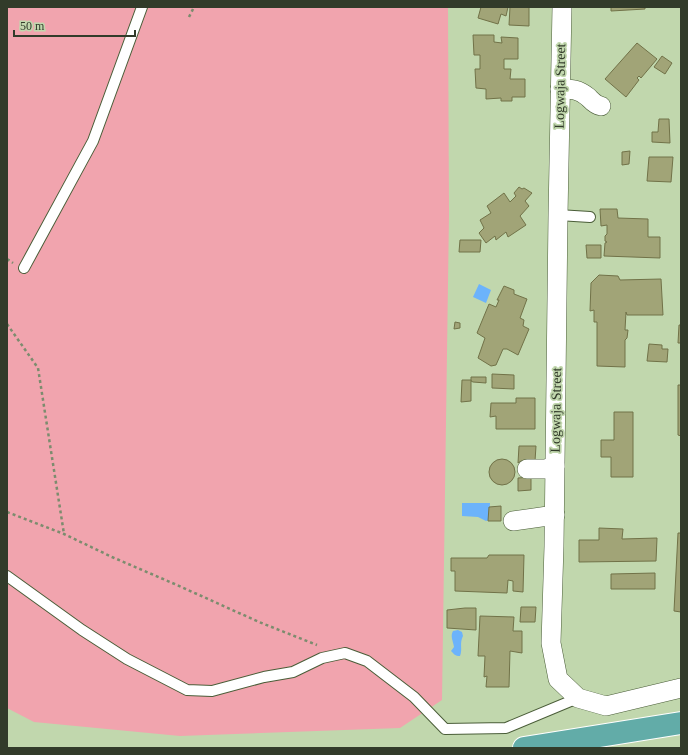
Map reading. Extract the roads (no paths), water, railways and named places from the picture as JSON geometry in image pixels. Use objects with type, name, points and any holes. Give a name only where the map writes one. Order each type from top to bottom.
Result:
[{"type":"highway","points":[[524,748],[681,723]]},
{"type":"street","name":"Logwaja Street","points":[[562,7],[555,515],[551,643],[558,679],[578,698],[606,706],[681,688]]},
{"type":"street","points":[[560,89],[572,89],[586,95],[597,106],[601,106]]},
{"type":"street","points":[[528,469],[545,469],[555,466]]},
{"type":"street","points":[[513,521],[555,515]]},
{"type":"lane","points":[[24,268],[94,141],[142,7]]},
{"type":"lane","points":[[558,216],[590,216]]},
{"type":"lane","points":[[7,576],[82,630],[121,655],[187,690],[212,691],[293,672],[322,658],[345,653],[367,661],[414,697],[445,729],[506,728],[578,698]]},
{"type":"water","points":[[479,284],[491,290],[486,303],[473,297]]},
{"type":"water","points":[[462,503],[490,503],[489,520],[486,521],[478,517],[462,516]]},
{"type":"water","points":[[458,630],[462,632],[463,636],[460,656],[451,651],[454,647],[452,633],[453,631]]}]
